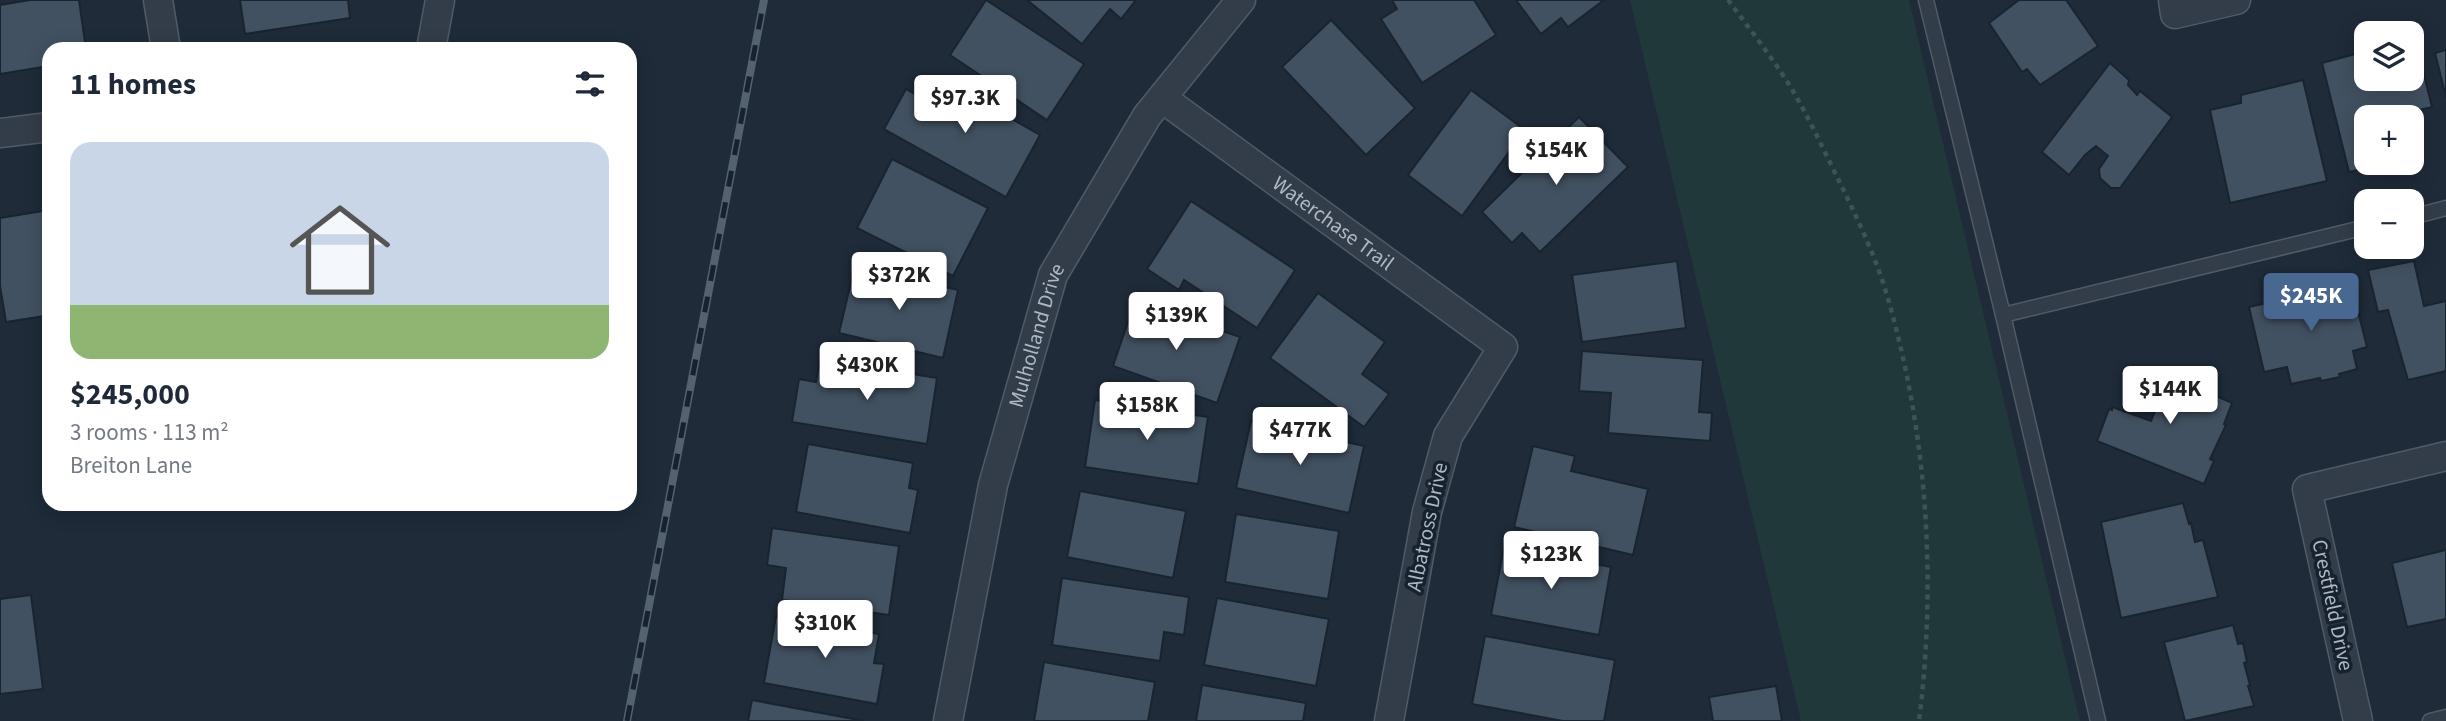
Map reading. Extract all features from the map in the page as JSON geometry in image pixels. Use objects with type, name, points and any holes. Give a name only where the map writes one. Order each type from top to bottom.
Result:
[{"type":"street","points":[[158,0],[165,42]]},
{"type":"street","points":[[432,42],[440,0]]},
{"type":"street","name":"Mulholland Drive","points":[[948,721],[992,485],[1054,275],[1147,116],[1241,0]]},
{"type":"street","points":[[2173,0],[2175,14],[2236,0]]},
{"type":"street","name":"Waterchase Trail","points":[[1162,98],[1503,347]]},
{"type":"street","points":[[0,134],[42,128]]},
{"type":"street","name":"Albatross Drive","points":[[1389,721],[1427,512],[1448,436],[1503,347]]},
{"type":"street","name":"Crestfield Drive","points":[[2358,721],[2307,489],[2446,456]]},
{"type":"lane","points":[[1926,0],[2098,721]]},
{"type":"lane","points":[[2424,213],[2446,208]]},
{"type":"lane","points":[[2003,315],[2354,231]]},
{"type":"lane","points":[[2430,721],[2446,717]]},
{"type":"path","points":[[1728,0],[1790,86],[1826,155],[1860,225],[1885,290],[1903,357],[1915,421],[1928,567],[1927,643],[1919,721]]},
{"type":"green space","points":[[1630,0],[1909,0],[2080,721],[1801,721]]},
{"type":"building","points":[[30,0],[79,0],[85,42],[42,42],[42,67],[0,74],[0,5]]},
{"type":"building","points":[[240,0],[348,0],[350,18],[245,34]]},
{"type":"building","points":[[986,0],[1084,64],[1047,120],[950,55]]},
{"type":"building","points":[[1027,0],[1136,0],[1121,19],[1110,9],[1082,44]]},
{"type":"building","points":[[1392,0],[1474,0],[1496,35],[1422,83],[1381,19],[1397,9]]},
{"type":"building","points":[[1516,0],[1604,0],[1568,27],[1561,18],[1541,34]]},
{"type":"building","points":[[2019,0],[2066,0],[2098,46],[2040,85],[2027,69],[2022,72],[1989,23]]},
{"type":"building","points":[[1331,20],[1415,108],[1366,155],[1282,67]]},
{"type":"building","points":[[2446,50],[2446,97],[2435,53]]},
{"type":"building","points":[[2354,54],[2354,91],[2424,91],[2424,75],[2432,107],[2354,105],[2354,171],[2349,172],[2322,63]]},
{"type":"building","points":[[2110,63],[2129,80],[2128,85],[2137,95],[2140,91],[2172,117],[2120,188],[2111,188],[2100,178],[2099,169],[2108,156],[2096,146],[2069,175],[2042,152]]},
{"type":"building","points":[[940,78],[1040,135],[1006,197],[884,129],[906,89],[927,101]]},
{"type":"building","points":[[2303,80],[2327,181],[2230,203],[2210,110],[2241,103],[2241,95]]},
{"type":"building","points":[[1471,90],[1525,130],[1462,216],[1408,175]]},
{"type":"building","points":[[1579,117],[1628,167],[1540,252],[1522,233],[1512,243],[1482,212]]},
{"type":"building","points":[[892,159],[988,208],[953,276],[857,228]]},
{"type":"building","points":[[1191,201],[1295,270],[1257,328],[1184,280],[1179,290],[1147,269]]},
{"type":"building","points":[[42,211],[42,316],[6,322],[0,286],[0,218]]},
{"type":"building","points":[[1677,261],[1686,328],[1582,342],[1572,275]]},
{"type":"building","points":[[2414,261],[2424,306],[2446,301],[2446,371],[2408,380],[2388,310],[2378,312],[2368,270]]},
{"type":"building","points":[[855,265],[958,290],[943,358],[839,333]]},
{"type":"building","points":[[2350,279],[2367,347],[2353,351],[2357,369],[2339,374],[2340,377],[2291,384],[2287,367],[2264,372],[2249,307],[2302,295],[2301,290]]},
{"type":"building","points":[[1318,293],[1385,342],[1362,374],[1389,394],[1364,427],[1270,358]]},
{"type":"building","points":[[1135,301],[1240,337],[1217,403],[1113,366]]},
{"type":"building","points":[[1582,351],[1703,360],[1699,412],[1712,413],[1710,441],[1608,433],[1611,393],[1579,391]]},
{"type":"building","points":[[820,359],[937,378],[927,444],[792,422],[799,379],[816,382]]},
{"type":"building","points":[[2152,367],[2232,403],[2224,424],[2226,425],[2210,459],[2214,461],[2204,484],[2097,441],[2112,407],[2151,421],[2158,404],[2141,397],[2136,388],[2142,372]]},
{"type":"building","points":[[1095,400],[1208,417],[1198,484],[1085,467]]},
{"type":"building","points":[[1251,421],[1364,446],[1349,513],[1236,488]]},
{"type":"building","points":[[808,444],[913,463],[909,488],[918,490],[910,533],[796,512]]},
{"type":"building","points":[[1533,446],[1575,456],[1571,471],[1648,489],[1633,555],[1514,527]]},
{"type":"building","points":[[1080,491],[1186,511],[1173,578],[1067,557]]},
{"type":"building","points":[[2183,503],[2195,542],[2203,540],[2218,597],[2121,618],[2101,522]]},
{"type":"building","points":[[1236,514],[1339,531],[1328,599],[1225,582]]},
{"type":"building","points":[[772,528],[899,546],[889,615],[782,600],[786,568],[767,565]]},
{"type":"building","points":[[1504,547],[1611,567],[1599,635],[1491,615]]},
{"type":"building","points":[[2446,550],[2446,619],[2407,627],[2392,563]]},
{"type":"building","points":[[1062,578],[1189,597],[1184,635],[1164,632],[1160,661],[1052,645]]},
{"type":"building","points":[[31,595],[43,689],[0,694],[0,599]]},
{"type":"building","points":[[1217,598],[1329,619],[1316,686],[1204,665]]},
{"type":"building","points":[[776,616],[879,634],[874,663],[884,664],[877,704],[764,683]]},
{"type":"building","points":[[2233,625],[2238,644],[2243,643],[2247,662],[2244,663],[2250,685],[2248,686],[2254,706],[2185,721],[2164,642]]},
{"type":"building","points":[[1485,636],[1615,660],[1604,721],[1563,721],[1472,704]]},
{"type":"building","points":[[1044,662],[1155,682],[1148,721],[1034,721]]},
{"type":"building","points":[[1202,685],[1306,703],[1303,721],[1196,721]]},
{"type":"building","points":[[1776,686],[1782,721],[1713,721],[1709,697]]},
{"type":"building","points":[[752,700],[864,721],[748,721]]},
{"type":"railway","points":[[627,721],[764,0]]}]
